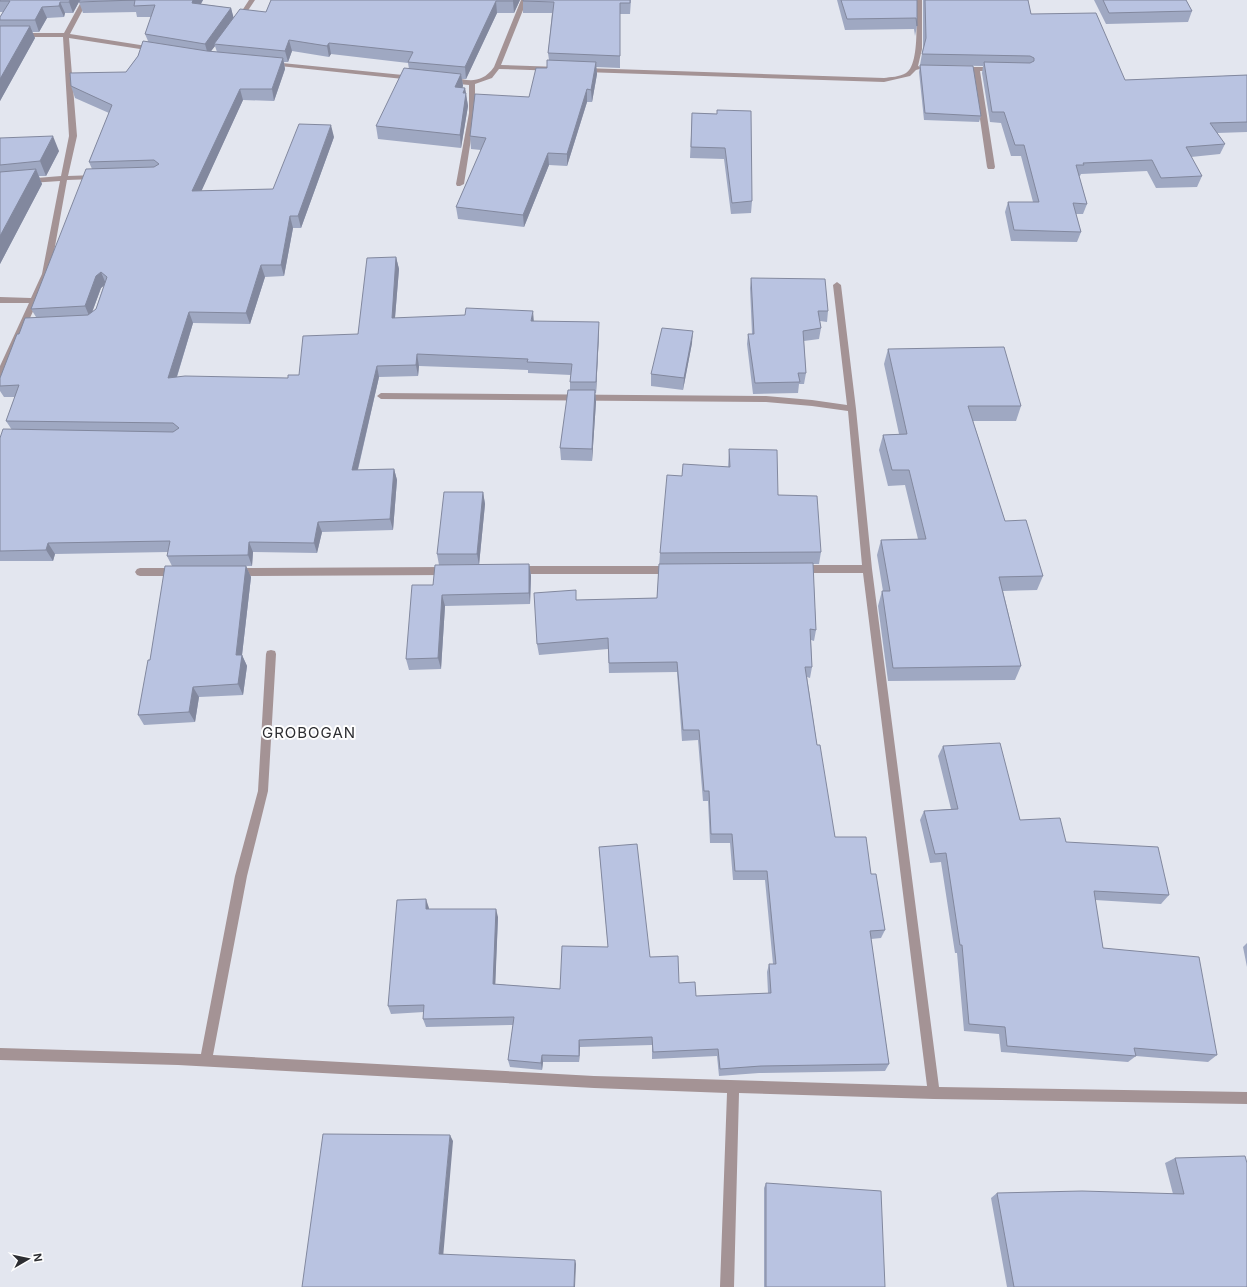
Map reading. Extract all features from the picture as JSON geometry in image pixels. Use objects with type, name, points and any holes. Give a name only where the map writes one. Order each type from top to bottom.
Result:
[{"type":"street","points":[[0,375],[26,325],[34,300],[46,274],[60,196],[73,136],[66,35],[85,0]]},
{"type":"street","points":[[234,26],[252,0]]},
{"type":"street","points":[[440,80],[472,83],[490,77],[497,67],[524,0]]},
{"type":"street","points":[[576,69],[884,80],[908,75],[914,68],[919,49],[919,0]]},
{"type":"street","points":[[0,35],[66,35],[158,50]]},
{"type":"street","points":[[266,64],[424,79]]},
{"type":"street","points":[[497,67],[568,69]]},
{"type":"street","points":[[914,68],[929,68]]},
{"type":"street","points":[[951,68],[1006,70]]},
{"type":"street","points":[[976,69],[991,167]]},
{"type":"street","points":[[460,184],[472,113],[472,83]]},
{"type":"street","points":[[0,183],[65,177],[104,176]]},
{"type":"street","points":[[837,285],[852,409],[867,569],[934,1093]]},
{"type":"street","points":[[0,300],[34,300]]},
{"type":"street","points":[[381,396],[766,399],[812,403],[852,409]]},
{"type":"street","points":[[787,569],[867,569]]},
{"type":"street","points":[[508,570],[684,570]]},
{"type":"street","points":[[228,572],[460,571]]},
{"type":"street","points":[[140,572],[188,572]]},
{"type":"street","points":[[206,1061],[241,876],[263,791],[271,654]]},
{"type":"street","points":[[0,1054],[206,1061],[594,1082],[934,1093],[1247,1098]]},
{"type":"street","points":[[727,1287],[732,1086]]},
{"type":"building","points":[[0,0],[70,0],[69,2],[60,2],[59,6],[42,7],[35,20],[0,20],[0,17],[10,1]]},
{"type":"building","points":[[80,0],[135,0],[79,2]]},
{"type":"building","points":[[135,0],[193,0],[192,3],[231,8],[205,44],[145,34],[155,5],[134,6]]},
{"type":"building","points":[[271,0],[514,0],[496,1],[465,67],[408,62],[413,52],[329,43],[327,46],[289,40],[285,51],[214,44],[240,9],[266,12]]},
{"type":"building","points":[[523,0],[630,0],[630,3],[620,3],[620,56],[548,53],[554,2]]},
{"type":"building","points":[[841,0],[917,0],[917,26],[916,18],[847,19]]},
{"type":"building","points":[[925,0],[1028,0],[1031,14],[1096,13],[1125,80],[1247,75],[1247,122],[1210,123],[1225,144],[1186,147],[1202,176],[1161,178],[1152,160],[1083,163],[1084,165],[1076,165],[1087,204],[1073,203],[1081,232],[1014,230],[1008,202],[1039,202],[1024,145],[1015,145],[1004,112],[992,112],[984,62],[1030,63],[1034,61],[1034,58],[1030,56],[922,54],[926,38]]},
{"type":"building","points":[[1103,0],[1186,0],[1192,11],[1109,13]]},
{"type":"building","points":[[0,26],[30,26],[0,79]]},
{"type":"building","points":[[143,41],[207,51],[283,58],[272,89],[240,89],[192,191],[273,189],[299,124],[331,125],[298,216],[290,216],[281,265],[261,265],[246,313],[189,312],[168,378],[185,376],[288,378],[288,375],[299,375],[303,336],[358,334],[367,258],[396,257],[392,318],[465,315],[466,308],[533,311],[531,321],[599,322],[596,382],[570,382],[572,364],[527,362],[528,359],[417,354],[416,365],[377,366],[352,470],[394,469],[390,519],[318,522],[314,543],[249,542],[248,555],[167,556],[170,541],[48,543],[46,550],[0,551],[0,438],[3,429],[173,432],[179,428],[173,423],[6,421],[19,385],[0,386],[0,378],[17,334],[19,334],[25,318],[88,315],[96,309],[107,277],[101,272],[96,276],[85,306],[31,309],[86,169],[154,167],[159,164],[154,160],[89,162],[112,105],[71,86],[70,73],[126,72],[138,56]]},
{"type":"building","points":[[547,60],[596,62],[591,90],[587,89],[567,154],[548,153],[523,215],[456,207],[486,138],[470,136],[475,94],[529,97],[536,68],[547,68]]},
{"type":"building","points":[[920,65],[973,66],[981,116],[925,113]]},
{"type":"building","points":[[404,68],[461,74],[455,87],[465,88],[463,93],[466,93],[460,135],[376,126]]},
{"type":"building","points":[[717,110],[751,111],[752,201],[732,203],[725,148],[691,147],[692,113],[717,114]]},
{"type":"building","points":[[53,136],[40,161],[0,165],[0,138]]},
{"type":"building","points":[[36,169],[0,236],[0,172]]},
{"type":"building","points":[[751,278],[825,279],[828,311],[818,311],[821,328],[803,331],[806,373],[798,373],[800,382],[755,383],[748,334],[754,334]]},
{"type":"building","points":[[662,328],[693,331],[684,378],[651,374]]},
{"type":"building","points":[[1004,347],[1021,406],[968,406],[1005,521],[1026,520],[1043,576],[999,577],[1021,666],[893,668],[882,591],[890,591],[881,540],[926,539],[909,470],[892,470],[883,435],[907,434],[888,349]]},
{"type":"building","points":[[568,390],[595,390],[592,449],[560,448]]},
{"type":"building","points":[[729,449],[777,450],[778,495],[817,496],[821,552],[660,553],[667,475],[682,476],[683,464],[730,467]]},
{"type":"building","points":[[444,492],[483,492],[477,554],[437,554]]},
{"type":"building","points":[[813,563],[816,630],[810,629],[812,667],[805,667],[817,745],[820,745],[835,837],[866,837],[871,874],[876,874],[885,930],[870,931],[889,1064],[761,1066],[720,1069],[718,1049],[653,1052],[652,1037],[579,1040],[579,1056],[542,1055],[541,1063],[508,1060],[514,1017],[423,1019],[424,1005],[388,1006],[397,900],[426,899],[426,909],[496,909],[493,984],[560,989],[562,946],[608,947],[599,847],[637,844],[650,957],[678,956],[679,983],[695,982],[696,996],[771,993],[769,964],[776,964],[767,871],[735,871],[732,834],[711,834],[709,791],[704,791],[699,730],[683,730],[677,662],[609,663],[608,638],[537,644],[534,593],[576,590],[576,600],[657,598],[659,564]]},
{"type":"building","points":[[529,564],[529,593],[442,595],[438,658],[406,659],[412,585],[433,585],[435,565]]},
{"type":"building","points":[[165,566],[246,566],[236,655],[242,655],[238,684],[193,687],[189,712],[138,715],[148,660],[150,660]]},
{"type":"building","points":[[1000,743],[1020,820],[1060,818],[1066,842],[1158,847],[1169,895],[1094,891],[1103,948],[1199,957],[1217,1055],[1134,1048],[1136,1056],[1007,1046],[1005,1027],[969,1024],[962,945],[960,945],[946,853],[935,854],[924,811],[958,809],[943,746]]},
{"type":"building","points":[[323,1134],[450,1135],[439,1254],[575,1260],[574,1287],[302,1287]]},
{"type":"building","points":[[1245,1156],[1247,1163],[1247,1287],[1014,1287],[997,1193],[1082,1191],[1184,1194],[1175,1158]]},
{"type":"building","points":[[766,1183],[881,1191],[885,1287],[766,1287]]},
{"type":"district","name":"GROBOGAN","points":[[309,732]]}]
